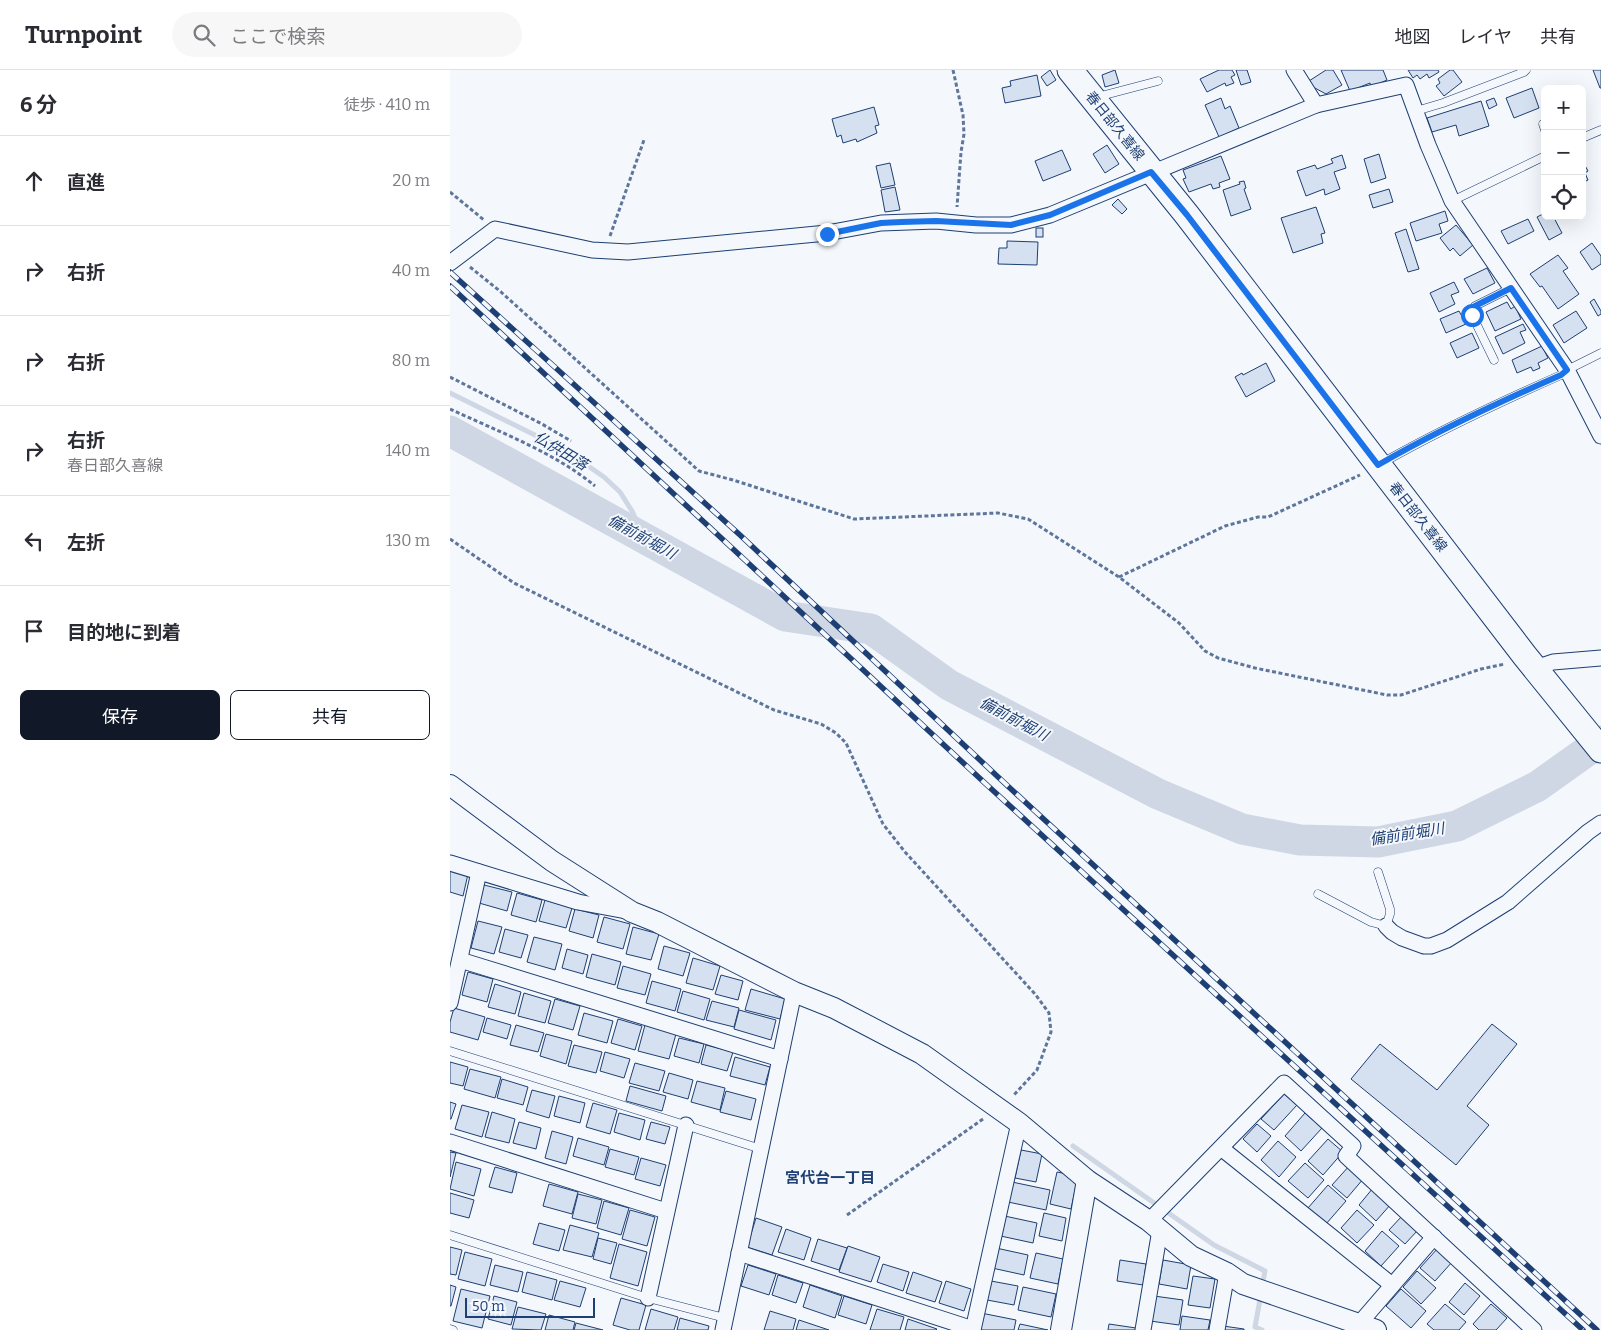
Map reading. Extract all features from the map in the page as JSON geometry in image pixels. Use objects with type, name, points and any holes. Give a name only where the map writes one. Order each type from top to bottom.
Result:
[{"type":"main road","name":"春日部久喜線","points":[[1070,70],[1187,215],[1530,662],[1601,750]]},
{"type":"street","points":[[1294,70],[1316,105]]},
{"type":"street","points":[[454,260],[495,229],[592,250],[628,252],[827,234],[881,223],[936,221],[1011,225],[1050,215],[1316,105],[1406,85],[1428,145],[1452,201],[1567,370],[1601,436]]},
{"type":"street","points":[[1530,662],[1601,658]]},
{"type":"street","points":[[450,785],[552,861],[632,912]]},
{"type":"street","points":[[1386,926],[1402,938],[1424,946],[1431,946],[1447,940],[1508,902],[1598,832]]},
{"type":"street","points":[[450,863],[578,902],[632,912],[658,922],[794,992],[834,1008],[922,1054],[998,1110],[1019,1123],[1087,1180],[1154,1226],[1191,1256],[1227,1273],[1243,1284],[1364,1328],[1392,1285],[1434,1237]]},
{"type":"street","points":[[450,1003],[479,872]]},
{"type":"street","points":[[460,960],[780,1060]]},
{"type":"street","points":[[724,1324],[794,992]]},
{"type":"street","points":[[1144,1330],[1154,1226],[1221,1148],[1284,1083],[1353,1146],[1346,1156],[1534,1330]]},
{"type":"street","points":[[739,1253],[973,1330],[1019,1123]]},
{"type":"street","points":[[648,1298],[686,1125]]},
{"type":"street","points":[[450,1142],[666,1211]]},
{"type":"street","points":[[1221,1148],[1392,1285]]},
{"type":"street","points":[[1061,1330],[1087,1180]]},
{"type":"street","points":[[1218,1330],[1227,1273]]},
{"type":"lane","points":[[1416,111],[1443,103],[1526,70]]},
{"type":"lane","points":[[1092,98],[1158,81]]},
{"type":"lane","points":[[1586,136],[1601,130]]},
{"type":"lane","points":[[1452,201],[1541,158]]},
{"type":"lane","points":[[1494,360],[1472,315],[1475,306],[1511,288]]},
{"type":"lane","points":[[1378,465],[1431,436],[1508,398],[1561,375],[1601,353]]},
{"type":"lane","points":[[1318,894],[1371,922],[1386,926],[1390,908],[1378,872]]},
{"type":"lane","points":[[450,1051],[761,1149]]},
{"type":"lane","points":[[450,1235],[724,1324]]},
{"type":"path","points":[[953,70],[963,115],[964,134],[960,152],[956,223]]},
{"type":"path","points":[[604,251],[644,140]]},
{"type":"path","points":[[450,192],[495,229]]},
{"type":"path","points":[[454,260],[501,292],[699,471],[854,519],[998,513],[1028,519],[1119,577],[1179,623],[1205,650],[1218,658],[1255,668],[1387,695],[1401,695],[1481,669],[1530,662]]},
{"type":"path","points":[[450,377],[572,441]]},
{"type":"path","points":[[450,409],[559,461],[595,486]]},
{"type":"path","points":[[1119,577],[1225,526],[1268,517],[1378,465]]},
{"type":"path","points":[[450,539],[514,583],[774,710],[821,724],[836,733],[846,744],[883,824],[905,852],[1035,994],[1049,1013],[1051,1032],[1037,1070],[998,1110],[847,1215]]},
{"type":"building","points":[[1050,70],[1056,80],[1047,86],[1041,77]]},
{"type":"building","points":[[1115,70],[1119,83],[1105,87],[1102,75]]},
{"type":"building","points":[[1219,70],[1232,70],[1235,75],[1231,77],[1234,83],[1226,86],[1225,83],[1207,92],[1200,79]]},
{"type":"building","points":[[1236,70],[1247,70],[1251,82],[1241,85]]},
{"type":"building","points":[[1326,70],[1333,70],[1342,85],[1326,94],[1313,87],[1309,81]]},
{"type":"building","points":[[1341,70],[1383,70],[1387,80],[1371,87],[1370,83],[1350,91]]},
{"type":"building","points":[[1408,70],[1438,70],[1439,72],[1429,78],[1427,74],[1420,79],[1417,75],[1413,78]]},
{"type":"building","points":[[1450,70],[1453,70],[1462,82],[1444,96],[1436,86],[1440,83],[1438,79]]},
{"type":"building","points":[[1593,70],[1601,70],[1601,88],[1600,88]]},
{"type":"building","points":[[1037,75],[1041,96],[1005,103],[1002,88],[1011,86],[1010,81]]},
{"type":"building","points":[[1532,88],[1539,108],[1514,118],[1506,98]]},
{"type":"building","points":[[1221,98],[1225,109],[1230,106],[1239,128],[1219,137],[1205,105]]},
{"type":"building","points":[[1494,98],[1497,105],[1489,109],[1486,101]]},
{"type":"building","points":[[1481,101],[1489,126],[1459,136],[1456,125],[1432,132],[1427,118]]},
{"type":"building","points":[[874,107],[879,125],[875,126],[877,133],[857,142],[856,139],[843,143],[841,135],[837,137],[832,119]]},
{"type":"building","points":[[1107,145],[1119,164],[1105,173],[1093,154]]},
{"type":"building","points":[[1062,150],[1071,170],[1043,181],[1035,161]]},
{"type":"building","points":[[1379,154],[1386,178],[1371,183],[1364,159]]},
{"type":"building","points":[[1342,155],[1346,168],[1334,172],[1340,189],[1325,195],[1324,189],[1306,196],[1297,171],[1315,165],[1317,169],[1333,163],[1331,159]]},
{"type":"building","points":[[1221,156],[1230,179],[1219,183],[1220,187],[1213,189],[1211,184],[1189,192],[1183,179],[1186,178],[1183,170]]},
{"type":"building","points":[[890,163],[895,185],[881,188],[876,166]]},
{"type":"building","points":[[1244,181],[1246,188],[1244,189],[1251,209],[1231,216],[1223,190]]},
{"type":"building","points":[[895,187],[900,210],[885,212],[881,190]]},
{"type":"building","points":[[1389,189],[1393,202],[1373,208],[1369,195]]},
{"type":"building","points":[[1118,199],[1127,209],[1122,214],[1112,205]]},
{"type":"building","points":[[1316,207],[1325,233],[1321,234],[1323,243],[1293,253],[1281,218]]},
{"type":"building","points":[[1445,211],[1448,221],[1439,224],[1442,233],[1416,241],[1410,223]]},
{"type":"building","points":[[1541,215],[1541,220],[1555,220],[1562,233],[1549,240],[1537,217]]},
{"type":"building","points":[[1528,219],[1534,231],[1508,244],[1501,231]]},
{"type":"building","points":[[1456,225],[1473,245],[1460,256],[1453,248],[1450,251],[1440,238]]},
{"type":"building","points":[[1036,228],[1043,228],[1043,237],[1036,237]]},
{"type":"building","points":[[1406,229],[1419,269],[1408,272],[1395,233]]},
{"type":"building","points":[[1007,241],[1038,242],[1037,265],[998,264],[999,248],[1007,248]]},
{"type":"building","points":[[1592,243],[1601,256],[1601,264],[1592,270],[1580,252]]},
{"type":"building","points":[[1558,255],[1568,268],[1563,271],[1579,294],[1558,309],[1542,286],[1540,287],[1530,274]]},
{"type":"building","points":[[1487,268],[1495,283],[1473,294],[1464,279]]},
{"type":"building","points":[[1454,282],[1459,292],[1451,295],[1455,304],[1439,312],[1430,293]]},
{"type":"building","points":[[1594,299],[1601,311],[1601,314],[1598,316],[1590,302]]},
{"type":"building","points":[[1507,302],[1511,309],[1515,306],[1521,319],[1495,331],[1486,312]]},
{"type":"building","points":[[1459,311],[1466,324],[1446,333],[1440,319]]},
{"type":"building","points":[[1576,311],[1587,328],[1564,343],[1553,325]]},
{"type":"building","points":[[1523,324],[1526,330],[1520,332],[1525,343],[1503,354],[1495,337]]},
{"type":"building","points":[[1472,333],[1479,348],[1457,358],[1450,343]]},
{"type":"building","points":[[1542,346],[1548,358],[1538,363],[1540,368],[1533,371],[1531,367],[1517,373],[1512,360]]},
{"type":"building","points":[[1266,363],[1275,381],[1246,397],[1235,377]]},
{"type":"building","points":[[450,870],[468,874],[463,896],[450,892]]},
{"type":"building","points":[[484,885],[512,892],[507,911],[479,903]]},
{"type":"building","points":[[517,893],[542,900],[536,922],[511,915]]},
{"type":"building","points":[[545,900],[572,908],[566,928],[539,921]]},
{"type":"building","points":[[575,909],[599,915],[593,938],[569,931]]},
{"type":"building","points":[[604,917],[630,924],[623,949],[597,942]]},
{"type":"building","points":[[478,921],[502,927],[494,954],[471,948]]},
{"type":"building","points":[[633,927],[659,934],[651,960],[626,954]]},
{"type":"building","points":[[505,929],[528,935],[521,958],[499,952]]},
{"type":"building","points":[[534,937],[562,944],[555,970],[527,962]]},
{"type":"building","points":[[664,946],[690,953],[683,976],[658,969]]},
{"type":"building","points":[[567,949],[588,955],[583,974],[562,968]]},
{"type":"building","points":[[592,954],[621,962],[615,985],[586,977]]},
{"type":"building","points":[[693,958],[720,966],[713,990],[686,983]]},
{"type":"building","points":[[623,966],[651,974],[645,995],[617,988]]},
{"type":"building","points":[[468,972],[493,979],[487,1002],[462,995]]},
{"type":"building","points":[[721,975],[743,981],[738,1000],[715,994]]},
{"type":"building","points":[[652,981],[681,989],[675,1011],[646,1003]]},
{"type":"building","points":[[495,984],[521,992],[515,1014],[488,1007]]},
{"type":"building","points":[[751,989],[785,999],[780,1019],[745,1010]]},
{"type":"building","points":[[683,991],[710,999],[704,1020],[677,1012]]},
{"type":"building","points":[[524,993],[551,1001],[545,1023],[518,1016]]},
{"type":"building","points":[[555,999],[580,1006],[573,1030],[548,1023]]},
{"type":"building","points":[[712,1001],[739,1008],[734,1027],[706,1020]]},
{"type":"building","points":[[454,1008],[485,1017],[478,1040],[450,1032],[450,1022]]},
{"type":"building","points":[[739,1010],[776,1020],[771,1040],[734,1029]]},
{"type":"building","points":[[584,1013],[613,1021],[607,1043],[578,1035]]},
{"type":"building","points":[[487,1018],[511,1025],[507,1039],[483,1032]]},
{"type":"building","points":[[618,1019],[642,1026],[635,1050],[611,1043]]},
{"type":"building","points":[[1492,1024],[1517,1044],[1467,1106],[1489,1125],[1456,1165],[1351,1079],[1380,1044],[1437,1090]]},
{"type":"building","points":[[516,1025],[544,1033],[538,1052],[510,1045]]},
{"type":"building","points":[[645,1025],[676,1034],[669,1059],[638,1051]]},
{"type":"building","points":[[546,1034],[572,1041],[566,1064],[540,1056]]},
{"type":"building","points":[[679,1038],[704,1044],[699,1063],[674,1056]]},
{"type":"building","points":[[574,1045],[602,1052],[596,1073],[568,1066]]},
{"type":"building","points":[[706,1045],[733,1052],[727,1071],[701,1064]]},
{"type":"building","points":[[605,1052],[630,1059],[624,1078],[600,1071]]},
{"type":"building","points":[[735,1057],[770,1067],[765,1085],[730,1076]]},
{"type":"building","points":[[450,1062],[468,1067],[463,1086],[450,1083]]},
{"type":"building","points":[[635,1063],[665,1071],[659,1091],[629,1083]]},
{"type":"building","points":[[470,1069],[501,1077],[495,1098],[464,1089]]},
{"type":"building","points":[[669,1073],[693,1080],[688,1099],[663,1092]]},
{"type":"building","points":[[502,1079],[528,1087],[523,1105],[497,1098]]},
{"type":"building","points":[[697,1081],[725,1088],[720,1110],[691,1102]]},
{"type":"building","points":[[630,1086],[666,1096],[662,1111],[626,1101]]},
{"type":"building","points":[[532,1090],[555,1096],[549,1118],[526,1111]]},
{"type":"building","points":[[726,1091],[756,1099],[751,1120],[720,1112]]},
{"type":"building","points":[[1284,1094],[1297,1105],[1274,1130],[1261,1119]]},
{"type":"building","points":[[559,1096],[585,1103],[580,1123],[554,1116]]},
{"type":"building","points":[[450,1102],[456,1104],[451,1119],[450,1119]]},
{"type":"building","points":[[593,1103],[617,1110],[610,1134],[586,1127]]},
{"type":"building","points":[[462,1105],[489,1112],[482,1137],[455,1129]]},
{"type":"building","points":[[492,1112],[515,1119],[509,1143],[485,1137]]},
{"type":"building","points":[[619,1113],[645,1120],[640,1140],[614,1132]]},
{"type":"building","points":[[1305,1113],[1322,1128],[1301,1151],[1285,1136]]},
{"type":"building","points":[[519,1122],[541,1128],[536,1149],[513,1143]]},
{"type":"building","points":[[651,1122],[670,1127],[665,1144],[646,1139]]},
{"type":"building","points":[[1257,1124],[1271,1136],[1257,1152],[1243,1139]]},
{"type":"building","points":[[552,1131],[573,1137],[566,1164],[545,1158]]},
{"type":"building","points":[[578,1138],[609,1147],[604,1165],[573,1156]]},
{"type":"building","points":[[1328,1139],[1343,1152],[1323,1175],[1308,1161]]},
{"type":"building","points":[[1278,1141],[1296,1157],[1279,1177],[1261,1160]]},
{"type":"building","points":[[610,1149],[639,1157],[634,1175],[605,1167]]},
{"type":"building","points":[[1021,1150],[1042,1154],[1036,1182],[1015,1178]]},
{"type":"building","points":[[450,1152],[456,1153],[450,1177]]},
{"type":"building","points":[[641,1158],[666,1165],[660,1186],[635,1179]]},
{"type":"building","points":[[456,1162],[481,1169],[474,1196],[450,1189]]},
{"type":"building","points":[[1305,1163],[1324,1180],[1308,1198],[1288,1181]]},
{"type":"building","points":[[1350,1165],[1364,1178],[1347,1198],[1332,1185]]},
{"type":"building","points":[[495,1167],[517,1173],[512,1193],[489,1187]]},
{"type":"building","points":[[1057,1172],[1078,1176],[1071,1209],[1050,1204]]},
{"type":"building","points":[[1012,1182],[1050,1190],[1046,1210],[1008,1202]]},
{"type":"building","points":[[549,1184],[578,1192],[572,1214],[543,1206]]},
{"type":"building","points":[[1328,1185],[1346,1201],[1326,1224],[1308,1208]]},
{"type":"building","points":[[1373,1188],[1391,1204],[1376,1221],[1359,1205]]},
{"type":"building","points":[[450,1193],[474,1200],[469,1218],[450,1213]]},
{"type":"building","points":[[578,1194],[602,1200],[596,1224],[572,1218]]},
{"type":"building","points":[[604,1201],[629,1208],[621,1235],[597,1228]]},
{"type":"building","points":[[630,1210],[655,1217],[647,1246],[622,1239]]},
{"type":"building","points":[[1357,1210],[1374,1225],[1357,1243],[1341,1228]]},
{"type":"building","points":[[1044,1213],[1066,1218],[1062,1241],[1039,1236]]},
{"type":"building","points":[[1000,1215],[1037,1223],[1033,1243],[996,1235]]},
{"type":"building","points":[[1402,1216],[1418,1230],[1405,1244],[1389,1230]]},
{"type":"building","points":[[756,1218],[782,1227],[772,1255],[747,1247]]},
{"type":"building","points":[[539,1223],[565,1230],[559,1251],[533,1244]]},
{"type":"building","points":[[570,1225],[599,1233],[592,1257],[563,1250]]},
{"type":"building","points":[[786,1229],[811,1238],[804,1260],[778,1252]]},
{"type":"building","points":[[1382,1231],[1399,1246],[1381,1266],[1365,1251]]},
{"type":"building","points":[[598,1238],[617,1243],[611,1264],[593,1259]]},
{"type":"building","points":[[818,1239],[847,1248],[839,1270],[811,1261]]},
{"type":"building","points":[[619,1244],[647,1252],[638,1286],[610,1278]]},
{"type":"building","points":[[848,1246],[880,1257],[871,1282],[839,1272]]},
{"type":"building","points":[[450,1247],[462,1250],[456,1275],[450,1274]]},
{"type":"building","points":[[996,1248],[1028,1255],[1024,1275],[992,1268]]},
{"type":"building","points":[[1438,1248],[1453,1261],[1435,1281],[1420,1268]]},
{"type":"building","points":[[465,1252],[492,1259],[485,1286],[458,1279]]},
{"type":"building","points":[[1036,1253],[1063,1259],[1058,1284],[1030,1278]]},
{"type":"building","points":[[1120,1260],[1146,1264],[1143,1285],[1117,1281]]},
{"type":"building","points":[[1163,1260],[1191,1265],[1187,1289],[1159,1284]]},
{"type":"building","points":[[883,1264],[909,1272],[903,1291],[877,1282]]},
{"type":"building","points":[[495,1265],[523,1272],[518,1292],[490,1285]]},
{"type":"building","points":[[748,1265],[776,1274],[769,1295],[741,1286]]},
{"type":"building","points":[[1417,1271],[1436,1288],[1421,1304],[1403,1287]]},
{"type":"building","points":[[527,1272],[557,1280],[552,1300],[522,1292]]},
{"type":"building","points":[[913,1272],[942,1282],[935,1302],[906,1293]]},
{"type":"building","points":[[778,1275],[803,1283],[796,1303],[772,1295]]},
{"type":"building","points":[[1193,1276],[1215,1279],[1210,1308],[1188,1305]]},
{"type":"building","points":[[560,1281],[586,1288],[580,1307],[554,1300]]},
{"type":"building","points":[[946,1281],[971,1289],[964,1311],[939,1303]]},
{"type":"building","points":[[991,1281],[1018,1286],[1014,1305],[987,1300]]},
{"type":"building","points":[[1465,1283],[1480,1296],[1464,1315],[1449,1302]]},
{"type":"building","points":[[450,1285],[456,1287],[451,1306],[450,1306]]},
{"type":"building","points":[[810,1285],[842,1296],[835,1318],[803,1307]]},
{"type":"building","points":[[1023,1287],[1056,1294],[1051,1317],[1018,1310]]},
{"type":"building","points":[[461,1289],[490,1296],[482,1328],[453,1321]]},
{"type":"building","points":[[1401,1289],[1426,1311],[1411,1328],[1386,1306]]},
{"type":"building","points":[[494,1296],[517,1302],[511,1325],[488,1319]]},
{"type":"building","points":[[844,1296],[872,1305],[866,1324],[838,1315]]},
{"type":"building","points":[[1154,1296],[1183,1300],[1179,1325],[1150,1321]]},
{"type":"building","points":[[621,1298],[646,1305],[639,1330],[630,1330],[613,1325]]},
{"type":"building","points":[[1445,1304],[1466,1322],[1459,1330],[1434,1330],[1427,1324]]},
{"type":"building","points":[[1491,1304],[1507,1318],[1496,1330],[1479,1330],[1473,1324]]},
{"type":"building","points":[[518,1307],[546,1314],[541,1330],[512,1329]]},
{"type":"building","points":[[651,1309],[678,1317],[674,1330],[645,1330]]},
{"type":"building","points":[[877,1309],[904,1317],[900,1330],[870,1330]]},
{"type":"building","points":[[770,1311],[796,1319],[793,1330],[764,1330]]},
{"type":"building","points":[[981,1313],[1016,1320],[1014,1330],[978,1330]]},
{"type":"building","points":[[549,1315],[575,1322],[573,1330],[545,1330]]},
{"type":"building","points":[[1182,1316],[1210,1320],[1208,1330],[1180,1330]]},
{"type":"building","points":[[680,1318],[709,1326],[708,1330],[677,1330]]},
{"type":"building","points":[[908,1319],[937,1329],[905,1330]]},
{"type":"building","points":[[799,1320],[829,1330],[796,1330]]},
{"type":"building","points":[[576,1323],[603,1330],[574,1330]]},
{"type":"building","points":[[1020,1324],[1048,1330],[1018,1330]]},
{"type":"building","points":[[1109,1324],[1136,1328],[1135,1330],[1108,1330]]},
{"type":"building","points":[[1223,1326],[1244,1329],[1244,1330],[1222,1330]]},
{"type":"waterway","name":"仏供田落","points":[[450,393],[565,450],[604,477],[620,492],[632,511],[645,540]]},
{"type":"waterway","name":"備前前堀川","points":[[450,431],[785,616],[871,629],[949,685],[1158,794],[1242,829],[1300,840],[1378,842],[1457,826],[1538,786],[1601,741]]},
{"type":"waterway","points":[[1073,1146],[1214,1245],[1265,1271],[1262,1286]]},
{"type":"waterway","points":[[1261,1294],[1255,1327],[1262,1330]]},
{"type":"railway","points":[[450,272],[740,535],[997,776],[1597,1330]]},
{"type":"railway","points":[[450,286],[987,785],[1583,1330]]},
{"type":"district","name":"宮代台一丁目","points":[[830,1178]]},
{"type":"route","points":[[827,234],[881,223],[901,222],[936,221],[1011,225],[1050,215],[1151,172],[1187,215],[1378,465],[1414,444],[1508,398],[1561,375],[1567,370],[1511,288],[1475,306],[1472,315]]}]
